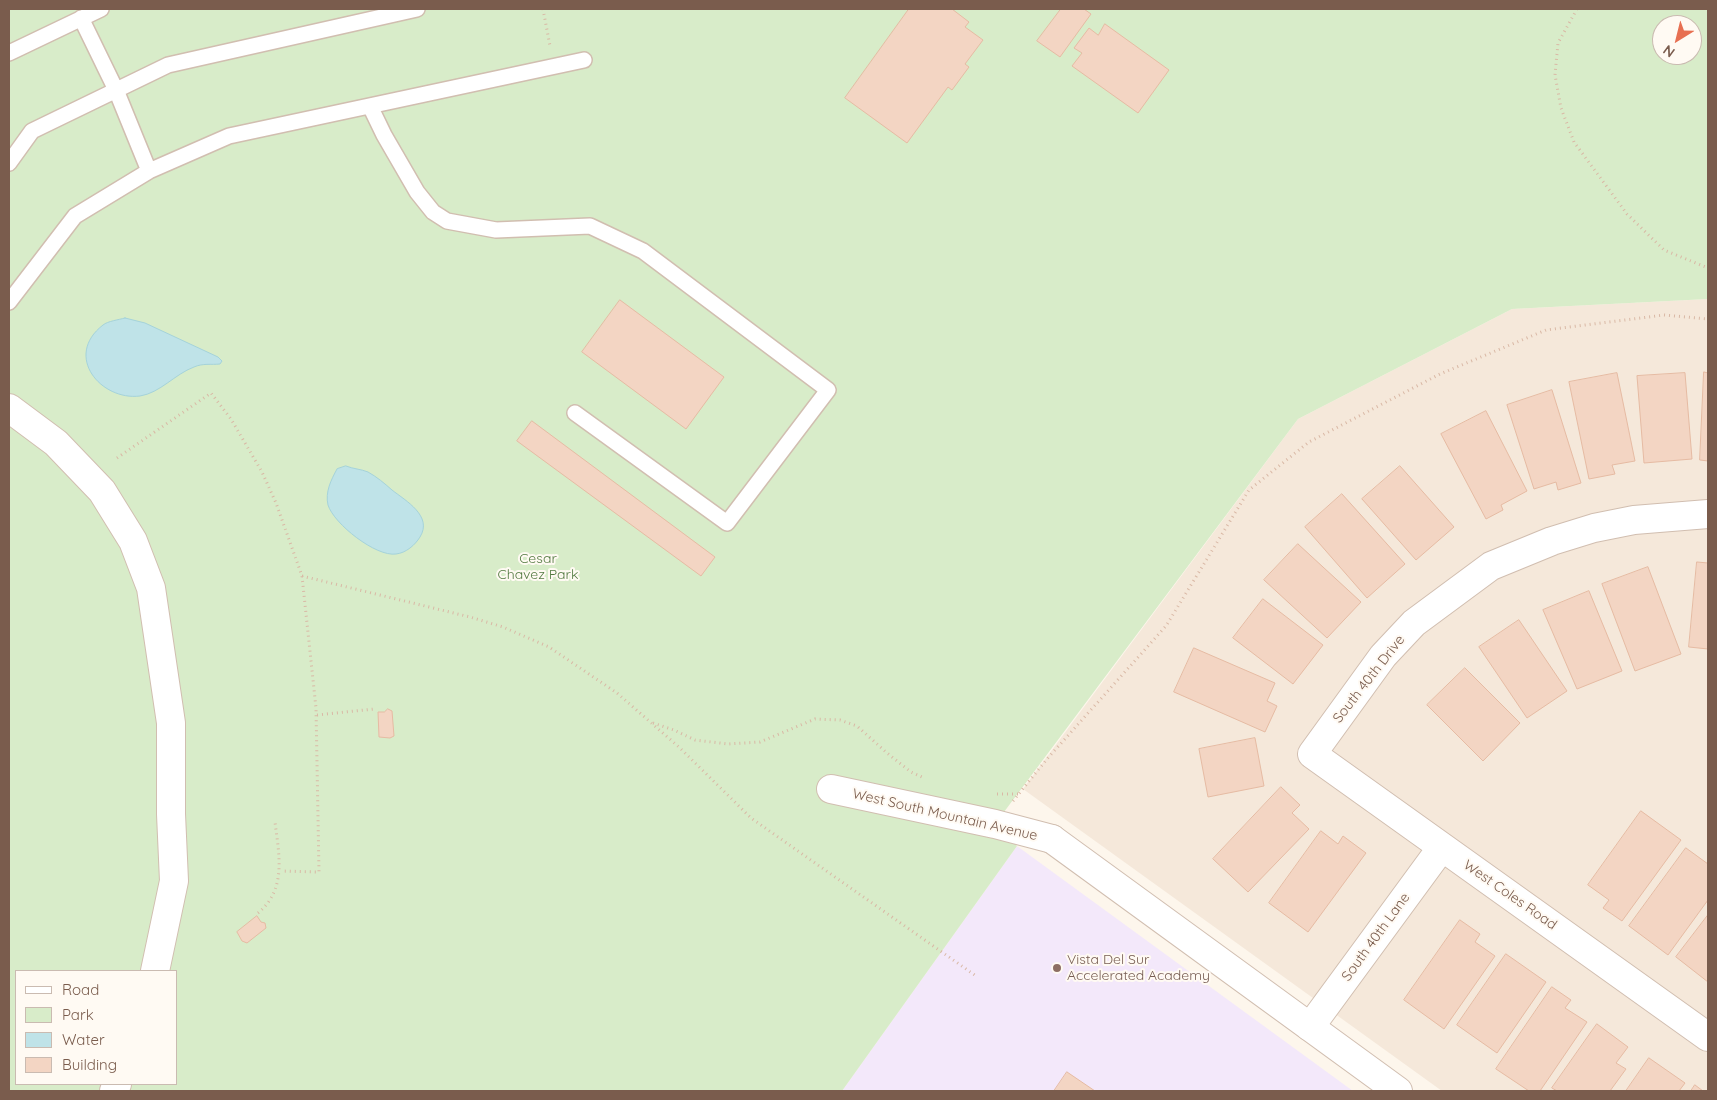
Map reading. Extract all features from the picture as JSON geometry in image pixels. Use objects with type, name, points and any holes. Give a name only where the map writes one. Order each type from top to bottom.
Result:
[{"type":"street","points":[[9,408],[56,443],[102,491],[133,541],[151,588],[171,723],[171,814],[174,881],[155,970]]},
{"type":"street","name":"South 40th Drive","points":[[1312,754],[1383,656],[1414,622],[1491,566],[1552,540],[1594,528],[1634,520],[1708,514]]},
{"type":"street","name":"West Coles Road","points":[[1312,754],[1708,1037]]},
{"type":"street","name":"West South Mountain Avenue","points":[[831,789],[995,824],[1052,839],[1398,1091]]},
{"type":"street","name":"South 40th Lane","points":[[1310,1027],[1442,847]]},
{"type":"lane","points":[[9,53],[101,9]]},
{"type":"lane","points":[[9,163],[32,131],[168,65],[416,9]]},
{"type":"lane","points":[[81,18],[116,90],[149,171]]},
{"type":"lane","points":[[9,302],[75,216],[149,171],[229,136],[584,60]]},
{"type":"lane","points":[[370,106],[384,135],[417,192],[433,212],[447,221],[496,230],[590,226],[642,251],[828,390],[727,523],[575,414]]},
{"type":"path","points":[[543,9],[548,31],[551,66]]},
{"type":"path","points":[[1577,9],[1558,43],[1555,75],[1561,108],[1574,142],[1627,214],[1664,250],[1708,268]]},
{"type":"path","points":[[995,824],[1046,759],[1166,626],[1249,490],[1309,442],[1440,374],[1546,330],[1664,315],[1708,318]]},
{"type":"path","points":[[117,458],[211,393],[231,419],[262,472],[276,503],[302,576],[317,715],[319,872],[281,871]]},
{"type":"path","points":[[302,576],[422,604],[503,627],[549,647],[617,693],[752,818],[976,976]]},
{"type":"path","points":[[317,715],[374,709]]},
{"type":"path","points":[[651,723],[674,730],[695,740],[728,744],[760,742],[815,719],[840,720],[857,726],[893,758],[911,772],[926,780]]},
{"type":"path","points":[[992,794],[1019,794]]},
{"type":"path","points":[[258,913],[272,896],[281,871],[275,822]]},
{"type":"shaded area","points":[[1708,299],[1708,1091],[1442,1091],[1023,789],[1298,419],[1512,309]]},
{"type":"shaded area","name":"Vista Del Sur Accelerated Academy","points":[[1017,846],[1353,1091],[842,1091]]},
{"type":"green space","name":"Cesar Chavez Park","points":[[9,9],[1708,9],[1708,299],[1512,309],[1298,419],[995,824],[1017,846],[842,1091],[9,1091]]},
{"type":"water","points":[[125,318],[145,323],[218,357],[222,361],[220,364],[194,367],[154,391],[140,396],[126,396],[112,391],[101,384],[92,374],[87,362],[86,350],[92,337],[103,325]]},
{"type":"water","points":[[346,466],[365,471],[380,480],[410,504],[421,516],[423,529],[418,540],[410,548],[396,554],[388,554],[367,545],[338,521],[328,505],[327,495],[337,469]]},
{"type":"building","points":[[909,9],[952,9],[969,22],[965,27],[983,40],[965,64],[969,67],[952,90],[948,87],[907,143],[845,98]]},
{"type":"building","points":[[1061,9],[1084,9],[1091,14],[1060,57],[1037,41]]},
{"type":"building","points":[[1105,24],[1169,70],[1138,113],[1072,66],[1082,53],[1074,48],[1089,28],[1098,35]]},
{"type":"building","points":[[620,300],[724,377],[686,429],[582,352]]},
{"type":"building","points":[[1704,372],[1708,373],[1708,461],[1700,460]]},
{"type":"building","points":[[1617,373],[1635,461],[1612,465],[1615,474],[1589,479],[1569,382]]},
{"type":"building","points":[[1685,373],[1692,459],[1644,463],[1637,376]]},
{"type":"building","points":[[1552,390],[1581,483],[1558,490],[1556,482],[1534,489],[1507,405]]},
{"type":"building","points":[[1486,411],[1527,491],[1501,505],[1503,510],[1486,519],[1441,434]]},
{"type":"building","points":[[532,421],[715,557],[701,576],[517,441]]},
{"type":"building","points":[[1400,466],[1454,527],[1416,560],[1362,499]]},
{"type":"building","points":[[1342,494],[1405,564],[1367,598],[1305,527]]},
{"type":"building","points":[[1298,544],[1361,602],[1327,638],[1264,580]]},
{"type":"building","points":[[1697,562],[1708,563],[1708,649],[1689,647]]},
{"type":"building","points":[[1648,567],[1681,654],[1635,671],[1602,584]]},
{"type":"building","points":[[1589,591],[1622,671],[1577,689],[1543,610]]},
{"type":"building","points":[[1263,599],[1323,645],[1293,684],[1233,638]]},
{"type":"building","points":[[1519,620],[1567,691],[1527,718],[1479,647]]},
{"type":"building","points":[[1194,648],[1275,683],[1267,701],[1277,706],[1265,732],[1174,692]]},
{"type":"building","points":[[1465,668],[1520,723],[1483,761],[1427,705]]},
{"type":"building","points":[[388,709],[392,711],[394,736],[390,738],[379,737],[378,712],[384,712]]},
{"type":"building","points":[[1255,738],[1264,786],[1208,797],[1199,749]]},
{"type":"building","points":[[1281,787],[1300,805],[1292,813],[1309,829],[1248,892],[1213,859]]},
{"type":"building","points":[[1641,811],[1681,840],[1622,921],[1603,908],[1609,900],[1588,885]]},
{"type":"building","points":[[1321,831],[1338,844],[1343,836],[1366,853],[1308,932],[1269,903]]},
{"type":"building","points":[[1686,848],[1708,864],[1708,900],[1668,955],[1629,926]]},
{"type":"building","points":[[1708,915],[1708,982],[1676,957]]},
{"type":"building","points":[[257,916],[261,922],[265,923],[266,928],[247,943],[242,941],[237,932]]},
{"type":"building","points":[[1460,920],[1480,934],[1475,942],[1495,956],[1444,1029],[1404,1000]]},
{"type":"building","points":[[1506,954],[1546,982],[1497,1053],[1457,1025]]},
{"type":"building","points":[[1552,987],[1571,1000],[1565,1008],[1587,1022],[1540,1091],[1529,1091],[1496,1069]]},
{"type":"building","points":[[1597,1024],[1628,1047],[1616,1063],[1626,1069],[1610,1091],[1557,1091],[1552,1088]]},
{"type":"building","points":[[1649,1058],[1685,1083],[1679,1091],[1626,1091]]},
{"type":"building","points":[[1067,1072],[1095,1091],[1054,1091]]},
{"type":"building","points":[[1695,1085],[1703,1091],[1691,1091]]},
{"type":"place","name":"Vista Del Sur Accelerated Academy","points":[[1057,968]]}]
